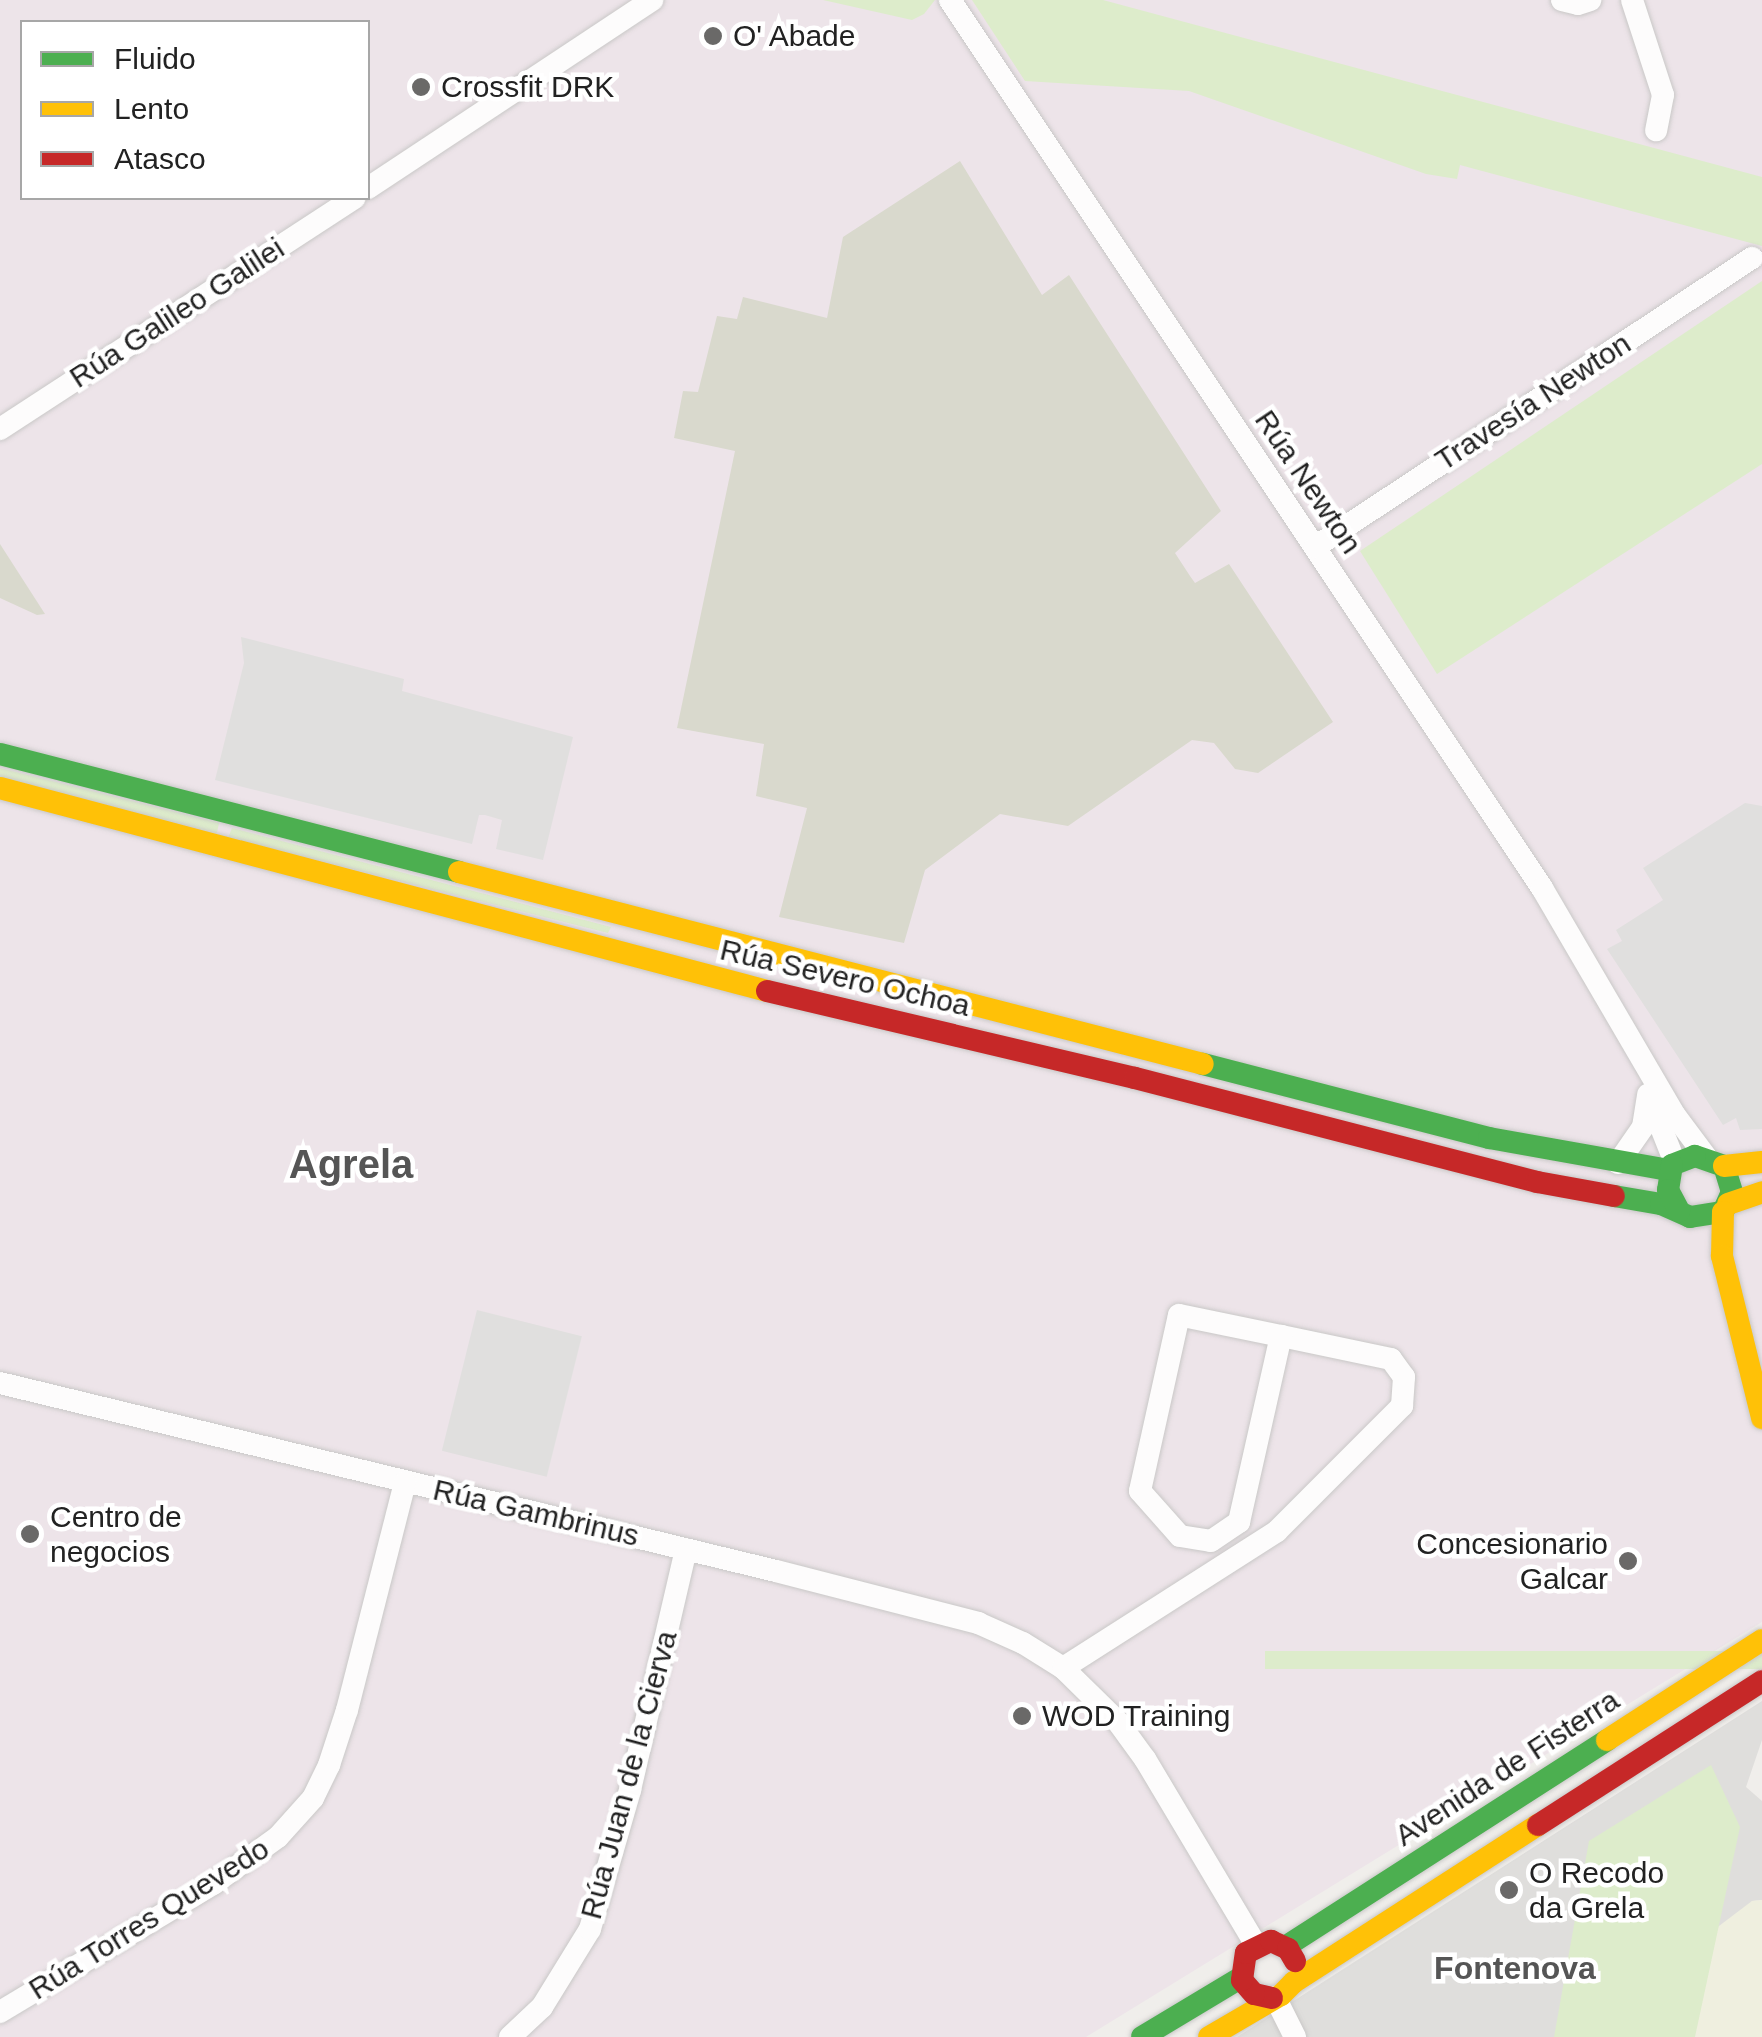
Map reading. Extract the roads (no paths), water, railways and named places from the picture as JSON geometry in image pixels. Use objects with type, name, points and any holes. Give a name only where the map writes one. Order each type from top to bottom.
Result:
[{"type":"main road","name":"Rúa Severo Ochoa","points":[[0,754],[1472,1134],[1618,1163],[1672,1166],[1762,1162]]},
{"type":"main road","name":"Rúa Severo Ochoa","points":[[0,788],[696,974],[1136,1078],[1537,1182],[1660,1204],[1688,1215],[1726,1208],[1762,1192]]},
{"type":"main road","points":[[408,896],[458,902],[867,1004],[889,998],[893,985]]},
{"type":"main road","points":[[1715,1162],[1732,1182],[1722,1256],[1762,1418]]},
{"type":"main road","points":[[1672,1166],[1668,1190],[1722,1256]]},
{"type":"main road","name":"Avenida de Fisterra","points":[[1284,1946],[1762,1640]]},
{"type":"main road","points":[[1209,2037],[1762,1681]]},
{"type":"main road","points":[[1273,1997],[1254,1994],[1242,1977],[1242,1961],[1256,1945],[1271,1941],[1284,1946],[1296,1964],[1294,1982]]},
{"type":"main road","points":[[1142,2037],[1242,1977]]},
{"type":"street","points":[[370,187],[652,0]]},
{"type":"street","name":"Rúa Newton","points":[[950,0],[1551,902],[1674,1114],[1715,1162]]},
{"type":"street","points":[[1562,0],[1578,4],[1590,0]]},
{"type":"street","points":[[1632,0],[1663,95],[1656,130]]},
{"type":"street","name":"Rúa Galileo Galilei","points":[[0,429],[351,200]]},
{"type":"street","name":"Travesía Newton","points":[[1316,547],[1752,258]]},
{"type":"street","name":"Rúa Newton","points":[[1609,1001],[1648,1094],[1672,1166]]},
{"type":"street","points":[[1618,1163],[1644,1127],[1648,1094]]},
{"type":"street","points":[[1063,1668],[1276,1531],[1402,1406],[1404,1377],[1391,1359],[1179,1314],[1140,1490],[1180,1536],[1211,1541],[1239,1522],[1281,1336]]},
{"type":"street","name":"Rúa Gambrinus","points":[[0,1383],[978,1624],[1063,1668],[1092,1694],[1145,1759],[1256,1945]]},
{"type":"street","name":"Rúa Torres Quevedo","points":[[0,2012],[213,1884],[278,1837],[312,1798],[329,1765],[347,1710],[405,1482]]},
{"type":"street","name":"Rúa Juan de la Cierva","points":[[510,2037],[542,2008],[590,1930],[630,1790],[686,1549]]},
{"type":"street","points":[[1273,1997],[1295,2037]]},
{"type":"place","name":"O' Abade","points":[[713,36]]},
{"type":"place","name":"Crossfit DRK","points":[[421,87]]},
{"type":"place","name":"Centro de negocios","points":[[30,1534]]},
{"type":"place","name":"Concesionario Galcar","points":[[1628,1561]]},
{"type":"place","name":"WOD Training","points":[[1022,1716]]},
{"type":"place","name":"O Recodo da Grela","points":[[1509,1890]]},
{"type":"district","name":"Agrela","points":[[351,1164]]},
{"type":"district","name":"Fontenova","points":[[1515,1968]]}]
